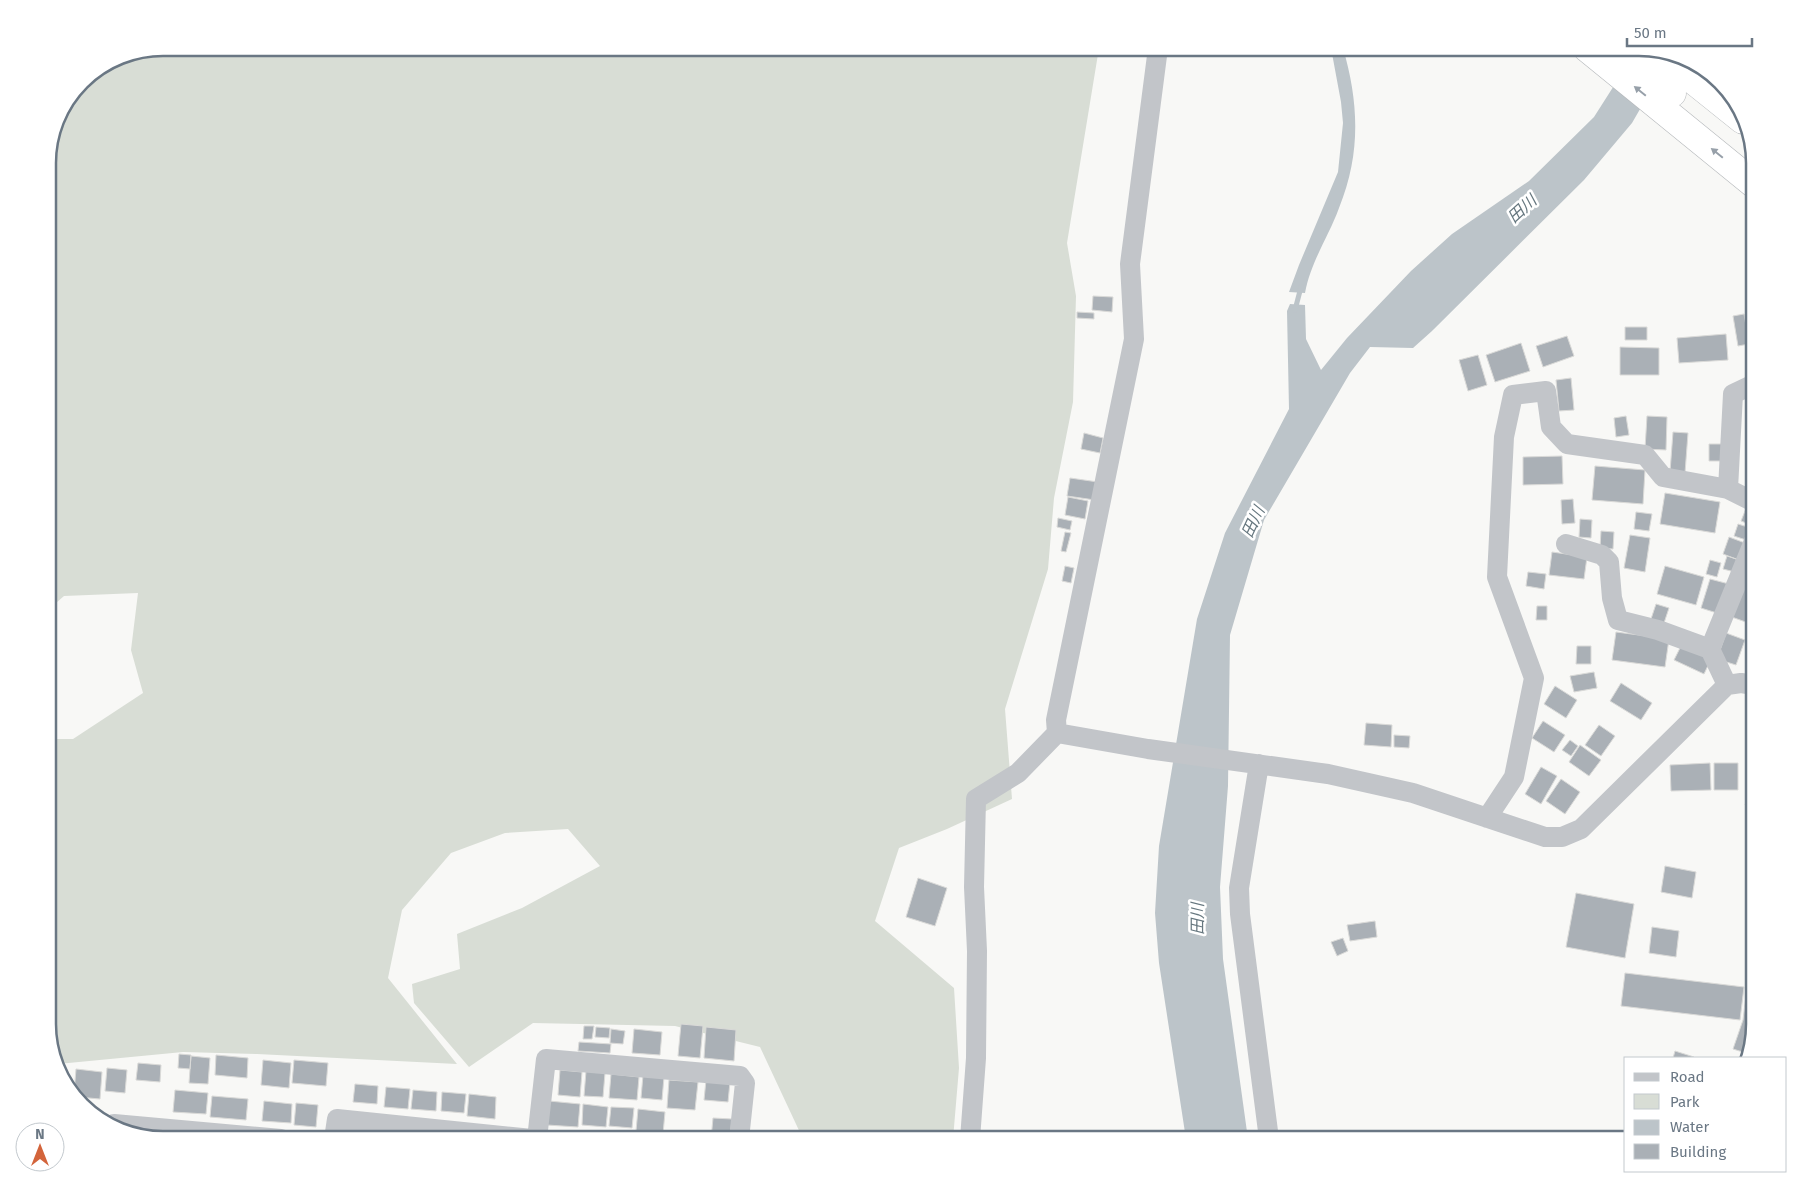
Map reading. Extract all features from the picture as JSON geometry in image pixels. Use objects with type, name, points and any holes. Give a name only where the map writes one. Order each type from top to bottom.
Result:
[{"type":"highway","points":[[1602,56],[1688,103],[1735,118]]},
{"type":"highway","points":[[1628,56],[1688,103],[1745,152]]},
{"type":"highway","points":[[1665,60],[1688,103],[1746,174]]},
{"type":"street","points":[[971,1131],[976,1058],[977,951],[974,887],[976,799],[1018,772],[1057,733],[1056,720],[1134,339],[1130,264],[1157,56]]},
{"type":"street","points":[[1728,489],[1733,394],[1746,388]]},
{"type":"street","points":[[1488,818],[1514,777],[1534,678],[1497,577],[1504,437],[1513,395],[1546,391],[1551,427],[1567,444],[1645,454],[1663,477],[1728,489],[1746,498]]},
{"type":"street","points":[[1566,544],[1602,555],[1609,562],[1612,598],[1618,620],[1658,630],[1710,648],[1727,685]]},
{"type":"street","points":[[1710,648],[1746,560]]},
{"type":"street","points":[[1057,733],[1148,749],[1328,774],[1413,793],[1546,837],[1562,837],[1581,829],[1727,685],[1746,684]]},
{"type":"street","points":[[1256,764],[1239,888],[1240,914],[1268,1131]]},
{"type":"street","points":[[538,1131],[546,1059],[740,1076],[745,1084],[740,1131]]},
{"type":"street","points":[[335,1131],[337,1119],[448,1131]]},
{"type":"street","points":[[131,1126],[187,1131]]},
{"type":"green space","points":[[157,56],[1098,56],[1067,243],[1076,296],[1073,402],[1054,498],[1048,569],[1005,709],[1012,799],[947,829],[899,848],[875,921],[954,988],[959,1068],[954,1131],[799,1131],[760,1047],[675,1026],[533,1023],[469,1067],[414,1003],[412,984],[460,969],[457,934],[522,908],[600,866],[568,829],[505,833],[451,853],[402,910],[388,978],[457,1064],[183,1052],[64,1063],[56,1030],[56,739],[73,739],[143,693],[131,650],[138,593],[64,596],[56,603],[56,157],[64,123],[78,98],[104,74],[123,64]]},
{"type":"water","points":[[1332,56],[1345,56],[1352,89],[1355,128],[1351,168],[1335,219],[1315,260],[1305,293],[1289,292],[1338,172],[1343,123]]},
{"type":"water","name":"田川","points":[[1633,56],[1668,61],[1632,123],[1584,180],[1432,331],[1413,348],[1370,347],[1350,373],[1264,520],[1230,635],[1228,786],[1220,887],[1223,959],[1247,1131],[1185,1131],[1159,963],[1155,913],[1159,846],[1197,619],[1225,533],[1289,409],[1287,311],[1290,304],[1305,305],[1306,339],[1321,370],[1347,338],[1411,271],[1452,234],[1529,181],[1594,117]]},
{"type":"building","points":[[1093,296],[1113,297],[1112,312],[1092,310]]},
{"type":"building","points":[[1077,312],[1094,313],[1094,319],[1077,318]]},
{"type":"building","points":[[1744,314],[1746,345],[1738,346],[1733,316]]},
{"type":"building","points":[[1625,327],[1647,327],[1647,340],[1625,340]]},
{"type":"building","points":[[1726,334],[1728,360],[1679,363],[1677,338]]},
{"type":"building","points":[[1567,336],[1574,356],[1543,367],[1536,346]]},
{"type":"building","points":[[1521,343],[1530,371],[1495,382],[1486,355]]},
{"type":"building","points":[[1620,347],[1659,348],[1659,375],[1620,375]]},
{"type":"building","points":[[1478,355],[1487,385],[1468,391],[1459,360]]},
{"type":"building","points":[[1571,378],[1574,410],[1559,411],[1556,380]]},
{"type":"building","points":[[1626,416],[1629,435],[1616,437],[1614,418]]},
{"type":"building","points":[[1647,416],[1667,417],[1666,450],[1645,449]]},
{"type":"building","points":[[1673,432],[1688,433],[1685,473],[1670,472]]},
{"type":"building","points":[[1084,433],[1103,438],[1100,453],[1081,449]]},
{"type":"building","points":[[1709,444],[1722,444],[1722,461],[1709,461]]},
{"type":"building","points":[[1562,456],[1563,484],[1523,485],[1523,457]]},
{"type":"building","points":[[1595,466],[1645,470],[1643,504],[1592,500]]},
{"type":"building","points":[[1070,478],[1098,482],[1095,500],[1067,496]]},
{"type":"building","points":[[1665,493],[1720,502],[1715,533],[1660,524]]},
{"type":"building","points":[[1068,497],[1088,501],[1085,519],[1065,515]]},
{"type":"building","points":[[1573,499],[1575,523],[1562,524],[1561,500]]},
{"type":"building","points":[[1746,508],[1746,523],[1741,521]]},
{"type":"building","points":[[1636,512],[1652,514],[1649,531],[1634,529]]},
{"type":"building","points":[[1058,518],[1072,521],[1070,530],[1057,527]]},
{"type":"building","points":[[1580,519],[1592,520],[1591,538],[1579,537]]},
{"type":"building","points":[[1738,524],[1746,526],[1746,540],[1734,536]]},
{"type":"building","points":[[1601,531],[1614,532],[1613,549],[1600,548]]},
{"type":"building","points":[[1065,532],[1071,533],[1066,552],[1061,551]]},
{"type":"building","points":[[1630,535],[1650,538],[1645,572],[1624,568]]},
{"type":"building","points":[[1729,537],[1745,543],[1739,560],[1723,554]]},
{"type":"building","points":[[1552,552],[1587,557],[1584,579],[1549,575]]},
{"type":"building","points":[[1727,556],[1739,560],[1735,572],[1723,569]]},
{"type":"building","points":[[1710,560],[1721,563],[1717,577],[1706,574]]},
{"type":"building","points":[[1065,566],[1074,568],[1071,583],[1062,581]]},
{"type":"building","points":[[1665,566],[1704,577],[1696,605],[1657,594]]},
{"type":"building","points":[[1528,572],[1546,574],[1544,589],[1526,586]]},
{"type":"building","points":[[1710,579],[1729,584],[1720,614],[1701,608]]},
{"type":"building","points":[[1741,586],[1746,588],[1746,622],[1729,616]]},
{"type":"building","points":[[1656,604],[1669,608],[1663,626],[1650,622]]},
{"type":"building","points":[[1537,606],[1547,606],[1547,620],[1536,620]]},
{"type":"building","points":[[1616,632],[1669,639],[1665,667],[1612,660]]},
{"type":"building","points":[[1726,633],[1745,640],[1736,665],[1717,659]]},
{"type":"building","points":[[1682,644],[1712,657],[1704,674],[1674,660]]},
{"type":"building","points":[[1577,646],[1591,646],[1591,664],[1576,664]]},
{"type":"building","points":[[1594,672],[1597,688],[1574,692],[1570,676]]},
{"type":"building","points":[[1621,683],[1652,703],[1641,720],[1610,701]]},
{"type":"building","points":[[1555,686],[1577,700],[1566,718],[1544,704]]},
{"type":"building","points":[[1543,721],[1565,735],[1554,752],[1532,738]]},
{"type":"building","points":[[1366,723],[1392,725],[1391,747],[1364,745]]},
{"type":"building","points":[[1599,725],[1615,736],[1601,756],[1585,745]]},
{"type":"building","points":[[1394,735],[1410,736],[1409,748],[1394,747]]},
{"type":"building","points":[[1570,740],[1578,746],[1571,756],[1562,750]]},
{"type":"building","points":[[1580,745],[1601,760],[1589,776],[1569,762]]},
{"type":"building","points":[[1710,763],[1711,790],[1671,791],[1670,765]]},
{"type":"building","points":[[1714,763],[1738,763],[1738,790],[1714,790]]},
{"type":"building","points":[[1541,767],[1557,776],[1541,804],[1525,794]]},
{"type":"building","points":[[1561,779],[1580,792],[1565,814],[1546,801]]},
{"type":"building","points":[[1665,866],[1696,872],[1692,898],[1661,892]]},
{"type":"building","points":[[918,878],[947,888],[935,926],[906,917]]},
{"type":"building","points":[[1576,893],[1634,904],[1625,958],[1566,947]]},
{"type":"building","points":[[1375,921],[1377,937],[1350,941],[1347,925]]},
{"type":"building","points":[[1652,927],[1679,931],[1676,957],[1649,953]]},
{"type":"building","points":[[1343,938],[1348,951],[1337,956],[1331,942]]},
{"type":"building","points":[[1625,973],[1744,987],[1740,1020],[1621,1006]]},
{"type":"building","points":[[1746,995],[1745,1037],[1742,1052],[1733,1049],[1743,1020]]},
{"type":"building","points":[[681,1024],[703,1026],[700,1058],[678,1056]]},
{"type":"building","points":[[584,1026],[594,1026],[592,1039],[583,1039]]},
{"type":"building","points":[[596,1027],[610,1028],[609,1038],[595,1037]]},
{"type":"building","points":[[706,1027],[736,1030],[734,1061],[704,1058]]},
{"type":"building","points":[[611,1029],[625,1031],[623,1044],[610,1043]]},
{"type":"building","points":[[634,1029],[662,1032],[660,1055],[632,1053]]},
{"type":"building","points":[[579,1042],[611,1044],[610,1053],[578,1051]]},
{"type":"building","points":[[1675,1051],[1694,1057],[1673,1057]]},
{"type":"building","points":[[179,1054],[191,1055],[190,1069],[178,1068]]},
{"type":"building","points":[[216,1055],[248,1058],[247,1078],[215,1075]]},
{"type":"building","points":[[191,1056],[210,1058],[208,1084],[189,1083]]},
{"type":"building","points":[[263,1060],[291,1063],[289,1088],[261,1085]]},
{"type":"building","points":[[294,1060],[328,1063],[326,1086],[292,1083]]},
{"type":"building","points":[[138,1063],[161,1065],[160,1082],[136,1080]]},
{"type":"building","points":[[107,1068],[127,1070],[125,1093],[105,1091]]},
{"type":"building","points":[[76,1069],[102,1072],[100,1099],[87,1098],[75,1084]]},
{"type":"building","points":[[560,1070],[582,1072],[580,1097],[558,1095]]},
{"type":"building","points":[[586,1071],[605,1073],[603,1097],[584,1096]]},
{"type":"building","points":[[611,1074],[639,1077],[637,1100],[609,1098]]},
{"type":"building","points":[[643,1075],[664,1077],[662,1100],[641,1098]]},
{"type":"building","points":[[669,1080],[698,1082],[695,1110],[667,1108]]},
{"type":"building","points":[[706,1080],[730,1082],[728,1102],[704,1100]]},
{"type":"building","points":[[355,1084],[378,1086],[377,1104],[353,1102]]},
{"type":"building","points":[[386,1087],[410,1089],[408,1109],[384,1107]]},
{"type":"building","points":[[175,1090],[208,1093],[206,1114],[173,1112]]},
{"type":"building","points":[[413,1090],[437,1092],[436,1111],[411,1109]]},
{"type":"building","points":[[442,1092],[466,1094],[464,1113],[441,1111]]},
{"type":"building","points":[[469,1094],[496,1097],[495,1119],[467,1116]]},
{"type":"building","points":[[212,1096],[248,1099],[246,1120],[210,1117]]},
{"type":"building","points":[[264,1101],[292,1104],[291,1123],[262,1121]]},
{"type":"building","points":[[549,1101],[580,1104],[578,1127],[547,1125]]},
{"type":"building","points":[[296,1103],[318,1105],[316,1127],[294,1125]]},
{"type":"building","points":[[583,1104],[608,1107],[606,1127],[582,1125]]},
{"type":"building","points":[[611,1107],[634,1108],[632,1128],[609,1126]]},
{"type":"building","points":[[638,1109],[665,1112],[663,1131],[636,1131]]},
{"type":"building","points":[[713,1118],[732,1119],[731,1131],[712,1131]]},
{"type":"waterway","points":[[1295,310],[1301,287]]}]
